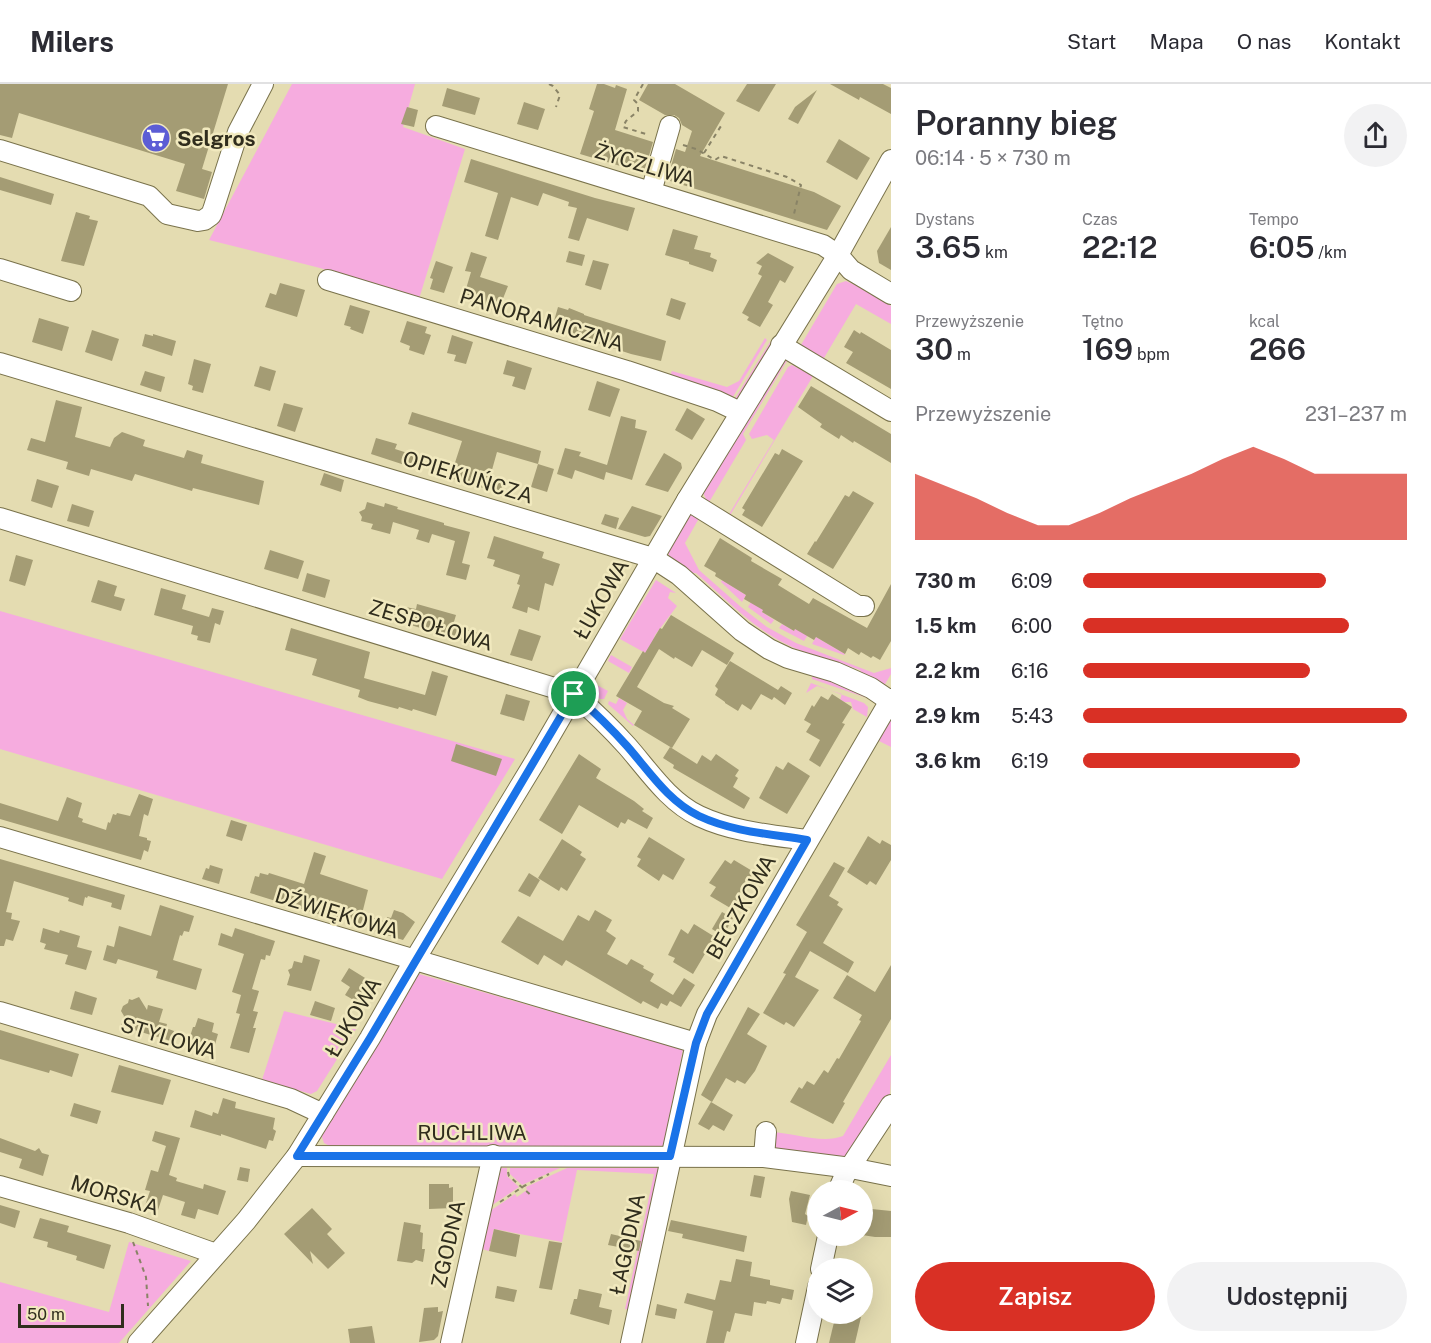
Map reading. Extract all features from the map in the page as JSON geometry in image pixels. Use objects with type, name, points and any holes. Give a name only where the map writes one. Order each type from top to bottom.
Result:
[{"type":"street","points":[[0,150],[149,196],[167,213],[198,221],[204,220],[211,215],[238,132],[263,84]]},
{"type":"street","name":"ŻYCZLIWA","points":[[436,126],[823,244],[838,255],[851,270],[891,294]]},
{"type":"street","points":[[651,192],[668,133]]},
{"type":"street","name":"ŁUKOWA","points":[[297,1156],[536,760],[687,500],[838,255],[891,160]]},
{"type":"street","points":[[0,269],[71,291]]},
{"type":"street","name":"PANORAMICZNA","points":[[328,280],[627,371],[717,401],[740,412]]},
{"type":"street","points":[[781,345],[891,411]]},
{"type":"street","name":"OPIEKUŃCZA","points":[[0,363],[653,558],[679,575],[742,631],[769,649],[788,658],[844,676],[891,700]]},
{"type":"street","points":[[687,500],[858,606],[864,606]]},
{"type":"street","name":"ZESPOŁOWA","points":[[0,518],[574,694],[626,746],[667,794],[682,806],[721,825],[807,840]]},
{"type":"street","name":"BECZKOWA","points":[[670,1156],[696,1043],[716,997],[891,700]]},
{"type":"street","name":"DŹWIĘKOWA","points":[[0,837],[696,1043]]},
{"type":"street","name":"STYLOWA","points":[[0,1012],[291,1099],[323,1114]]},
{"type":"street","points":[[842,1180],[891,1105]]},
{"type":"street","points":[[764,1157],[766,1132]]},
{"type":"street","points":[[138,1343],[246,1221],[297,1156]]},
{"type":"street","name":"RUCHLIWA","points":[[297,1156],[500,1161],[670,1156],[764,1157],[851,1168],[891,1176]]},
{"type":"street","name":"ŁAGODNA","points":[[631,1343],[670,1156]]},
{"type":"street","name":"ZGODNA","points":[[451,1343],[500,1161]]},
{"type":"street","name":"MORSKA","points":[[0,1186],[129,1224],[216,1254]]},
{"type":"street","points":[[806,1343],[810,1324]]},
{"type":"path","points":[[549,84],[560,95],[556,107]]},
{"type":"path","points":[[644,85],[634,100],[638,104],[638,111],[626,121],[623,127],[668,133],[715,160],[721,156],[787,177],[801,185],[791,225]]},
{"type":"path","points":[[704,153],[721,126]]},
{"type":"path","points":[[500,1161],[509,1176],[533,1197]]},
{"type":"path","points":[[497,1204],[522,1187],[555,1171]]},
{"type":"path","points":[[129,1224],[130,1235],[146,1277],[146,1300],[153,1325]]},
{"type":"shaded area","points":[[292,84],[415,84],[403,127],[465,149],[419,299],[320,268],[209,240]]},
{"type":"shaded area","points":[[846,281],[891,306],[891,324],[856,304],[821,363],[798,350],[837,284]]},
{"type":"shaded area","points":[[765,338],[767,340],[731,400],[669,378],[672,371],[727,387],[739,381]]},
{"type":"shaded area","points":[[770,342],[773,344],[741,397],[734,400]]},
{"type":"shaded area","points":[[788,359],[743,434],[746,440],[708,504],[703,492],[781,361]]},
{"type":"shaded area","points":[[792,365],[813,376],[729,517],[774,440],[767,435],[752,439],[749,434],[788,367]]},
{"type":"shaded area","points":[[702,513],[685,543],[699,570],[767,627],[796,643],[874,673],[891,668],[891,674],[884,686],[864,678],[860,670],[804,652],[773,637],[738,611],[696,573],[687,573],[669,557],[668,552],[689,515]]},
{"type":"shaded area","points":[[656,580],[676,593],[670,592],[668,598],[677,606],[655,635],[649,655],[620,639]]},
{"type":"shaded area","points":[[722,580],[746,595],[742,602],[721,582]]},
{"type":"shaded area","points":[[753,599],[765,606],[762,612],[774,620],[771,624],[748,607]]},
{"type":"shaded area","points":[[0,611],[515,759],[442,879],[0,749]]},
{"type":"shaded area","points":[[782,624],[794,631],[797,625],[809,633],[804,641],[779,628]]},
{"type":"shaded area","points":[[816,637],[845,654],[812,644]]},
{"type":"shaded area","points":[[611,655],[632,667],[629,673],[608,661]]},
{"type":"shaded area","points":[[812,674],[834,680],[867,698],[812,679]]},
{"type":"shaded area","points":[[811,683],[830,690],[817,686],[806,693]]},
{"type":"shaded area","points":[[595,684],[608,691],[604,699],[594,694]]},
{"type":"shaded area","points":[[842,695],[864,703],[868,707],[867,717],[853,709],[851,702],[840,700]]},
{"type":"shaded area","points":[[619,698],[627,703],[623,710],[633,726],[608,704],[609,701],[616,704]]},
{"type":"shaded area","points":[[891,712],[891,747],[875,739]]},
{"type":"shaded area","points":[[419,974],[683,1049],[663,1148],[333,1148],[324,1143],[323,1132]]},
{"type":"shaded area","points":[[284,1011],[356,1029],[317,1091],[311,1094],[262,1080]]},
{"type":"shaded area","points":[[891,1055],[890,1093],[871,1129],[850,1154],[844,1157],[770,1151],[771,1132],[817,1139],[843,1136]]},
{"type":"shaded area","points":[[507,1168],[507,1176],[519,1187],[491,1206],[499,1170]]},
{"type":"shaded area","points":[[510,1168],[560,1168],[522,1185],[510,1174]]},
{"type":"shaded area","points":[[567,1168],[658,1168],[631,1310],[625,1309],[654,1174],[577,1170],[562,1242],[494,1229],[489,1251],[482,1249],[490,1211],[515,1194],[517,1197],[527,1190],[526,1187]]},
{"type":"shaded area","points":[[129,1242],[191,1261],[119,1343],[0,1343],[0,1282],[109,1312]]},
{"type":"building","name":"Selgros","points":[[0,84],[228,84],[202,169],[212,172],[204,199],[176,191],[185,164],[19,113],[12,138],[0,135]]},
{"type":"building","points":[[597,84],[615,88],[616,85],[627,89],[615,130],[653,142],[644,173],[580,154],[594,111],[589,109]]},
{"type":"building","points":[[648,84],[675,84],[725,113],[700,156],[814,192],[841,206],[827,230],[667,180],[676,149],[685,152],[692,131],[682,125],[679,118],[674,115],[665,115],[639,100]]},
{"type":"building","points":[[747,84],[776,84],[759,112],[736,101]]},
{"type":"building","points":[[830,84],[883,84],[891,88],[891,114],[860,97],[859,100]]},
{"type":"building","points":[[447,88],[480,98],[475,115],[442,106]]},
{"type":"building","points":[[817,90],[798,124],[788,119],[795,107]]},
{"type":"building","points":[[524,102],[545,109],[538,130],[517,124]]},
{"type":"building","points":[[407,107],[418,110],[414,127],[401,124]]},
{"type":"building","points":[[839,139],[870,158],[857,180],[826,162]]},
{"type":"building","points":[[471,159],[595,198],[635,208],[628,231],[587,218],[579,241],[568,238],[577,208],[568,206],[569,202],[543,193],[538,206],[511,197],[498,240],[485,236],[498,193],[464,182]]},
{"type":"building","points":[[0,177],[54,194],[51,205],[0,190]]},
{"type":"building","points":[[76,212],[98,221],[84,266],[61,261]]},
{"type":"building","points":[[891,227],[891,270],[879,263],[877,251]]},
{"type":"building","points":[[673,229],[698,236],[694,249],[711,253],[710,257],[717,260],[713,272],[665,255]]},
{"type":"building","points":[[569,251],[585,255],[582,266],[566,262]]},
{"type":"building","points":[[471,252],[487,257],[480,277],[508,286],[502,301],[499,300],[496,311],[463,299],[471,272],[465,271]]},
{"type":"building","points":[[768,253],[794,267],[785,283],[780,280],[768,302],[773,305],[760,327],[747,320],[749,317],[742,313],[762,276],[758,274],[762,266],[756,263]]},
{"type":"building","points":[[593,260],[609,264],[601,290],[585,285]]},
{"type":"building","points":[[436,261],[453,267],[444,293],[430,289],[433,279],[430,278]]},
{"type":"building","points":[[280,283],[305,290],[297,317],[265,307],[270,293],[276,295]]},
{"type":"building","points":[[671,298],[686,303],[680,320],[666,315]]},
{"type":"building","points":[[350,305],[370,311],[363,334],[344,325]]},
{"type":"building","points":[[558,307],[568,310],[569,308],[666,341],[661,361],[631,354],[552,328]]},
{"type":"building","points":[[39,318],[69,327],[62,351],[32,342]]},
{"type":"building","points":[[407,321],[427,327],[425,333],[431,335],[424,355],[409,350],[410,346],[400,342]]},
{"type":"building","points":[[92,330],[119,339],[112,361],[85,352]]},
{"type":"building","points":[[854,330],[891,350],[891,389],[846,363],[853,352],[844,347]]},
{"type":"building","points":[[145,334],[176,341],[172,356],[142,346]]},
{"type":"building","points":[[452,335],[473,342],[466,364],[454,361],[456,355],[447,353]]},
{"type":"building","points":[[194,359],[211,364],[203,393],[192,390],[193,386],[188,384]]},
{"type":"building","points":[[507,360],[532,368],[525,390],[512,386],[515,377],[503,374]]},
{"type":"building","points":[[260,366],[276,371],[270,391],[254,386]]},
{"type":"building","points":[[145,371],[165,377],[161,392],[140,385]]},
{"type":"building","points":[[597,381],[620,389],[610,417],[588,410]]},
{"type":"building","points":[[811,386],[891,434],[891,463],[841,435],[839,439],[820,427],[822,424],[798,407]]},
{"type":"building","points":[[56,400],[82,407],[75,437],[110,447],[114,438],[122,432],[145,440],[143,446],[184,458],[187,450],[203,455],[201,463],[264,481],[259,505],[193,488],[192,491],[135,474],[132,481],[91,469],[89,476],[66,469],[68,462],[27,450],[31,438],[45,442]]},
{"type":"building","points":[[284,403],[303,408],[295,432],[277,426]]},
{"type":"building","points":[[687,408],[705,419],[692,440],[675,430]]},
{"type":"building","points":[[412,412],[541,451],[538,464],[497,452],[490,477],[504,481],[500,493],[450,478],[462,441],[408,424]]},
{"type":"building","points":[[621,416],[636,420],[635,428],[647,431],[632,480],[606,472],[604,480],[575,470],[572,479],[557,474],[565,448],[581,452],[579,456],[607,465]]},
{"type":"building","points":[[376,438],[397,444],[395,449],[417,456],[414,468],[371,454]]},
{"type":"building","points":[[782,449],[803,461],[762,527],[742,515],[745,510],[742,508],[775,453],[779,455]]},
{"type":"building","points":[[664,453],[681,463],[682,468],[668,492],[645,485]]},
{"type":"building","points":[[538,464],[554,469],[547,492],[531,487]]},
{"type":"building","points":[[324,473],[344,480],[341,492],[320,485]]},
{"type":"building","points":[[37,479],[59,486],[52,508],[31,501]]},
{"type":"building","points":[[853,491],[874,503],[833,569],[807,554],[845,495],[849,497]]},
{"type":"building","points":[[367,502],[384,507],[385,503],[398,507],[397,509],[470,532],[462,563],[470,565],[466,580],[446,575],[455,541],[432,534],[429,543],[416,539],[419,530],[393,522],[390,534],[371,529],[373,524],[361,521],[362,517],[359,512],[365,509]]},
{"type":"building","points":[[72,504],[94,511],[89,527],[67,521]]},
{"type":"building","points":[[632,506],[662,516],[650,536],[645,537],[618,529]]},
{"type":"building","points":[[605,514],[619,518],[616,529],[601,524]]},
{"type":"building","points":[[494,536],[544,552],[542,558],[560,564],[553,586],[545,583],[539,611],[528,607],[527,613],[512,608],[520,585],[517,584],[520,575],[493,566],[495,560],[487,558]]},
{"type":"building","points":[[720,538],[752,558],[751,561],[782,579],[778,585],[809,604],[813,598],[867,628],[891,584],[891,641],[880,660],[861,652],[859,655],[848,648],[845,654],[816,637],[814,640],[795,629],[794,631],[744,599],[746,595],[715,576],[716,573],[704,566]]},
{"type":"building","points":[[270,550],[304,561],[298,579],[264,569]]},
{"type":"building","points":[[16,555],[33,560],[25,586],[9,581]]},
{"type":"building","points":[[307,573],[330,580],[325,598],[302,591]]},
{"type":"building","points":[[98,580],[117,586],[114,596],[125,599],[121,611],[91,602]]},
{"type":"building","points":[[161,588],[186,595],[182,609],[209,617],[212,608],[224,611],[220,625],[215,623],[210,643],[197,640],[198,636],[191,634],[193,626],[154,615]]},
{"type":"building","points":[[384,603],[416,609],[417,604],[456,615],[453,625],[484,635],[480,646],[381,616]]},
{"type":"building","points":[[671,615],[734,653],[727,665],[702,650],[692,667],[659,649],[637,687],[664,703],[674,706],[672,708],[690,719],[672,748],[634,725],[642,711],[616,696],[643,651],[645,653]]},
{"type":"building","points":[[291,628],[370,652],[364,678],[425,695],[432,671],[448,676],[436,716],[413,709],[412,711],[399,707],[398,709],[368,701],[358,697],[360,690],[312,675],[317,659],[285,650]]},
{"type":"building","points":[[519,629],[541,636],[532,661],[510,655]]},
{"type":"building","points":[[730,661],[778,690],[781,686],[792,693],[785,705],[774,697],[772,700],[761,694],[751,710],[742,704],[738,711],[715,695],[718,689],[715,686]]},
{"type":"building","points":[[506,694],[530,701],[524,721],[500,714]]},
{"type":"building","points":[[832,694],[852,707],[842,723],[845,724],[820,767],[809,760],[820,740],[806,732],[811,724],[804,720],[812,705],[814,707],[821,696],[828,700]]},
{"type":"building","points":[[456,744],[502,759],[496,776],[451,761]]},
{"type":"building","points":[[670,747],[697,764],[702,755],[711,761],[716,754],[739,770],[733,787],[750,798],[744,809],[673,768],[674,765],[663,758]]},
{"type":"building","points":[[579,754],[601,769],[596,778],[634,801],[644,809],[642,811],[653,818],[647,829],[628,819],[625,824],[621,822],[618,828],[579,805],[562,834],[539,820]]},
{"type":"building","points":[[788,762],[810,776],[787,814],[759,798],[776,766],[783,770]]},
{"type":"building","points":[[139,794],[153,799],[148,816],[144,814],[139,836],[151,841],[148,852],[144,850],[141,860],[0,819],[0,803],[58,821],[67,797],[82,803],[78,817],[83,819],[82,822],[106,830],[113,814],[130,816]]},
{"type":"building","points":[[231,820],[247,825],[242,841],[226,836]]},
{"type":"building","points":[[868,836],[880,844],[882,840],[891,845],[891,860],[876,885],[870,881],[867,885],[847,872]]},
{"type":"building","points":[[649,837],[685,859],[673,880],[663,874],[659,881],[637,866],[641,859],[637,857]]},
{"type":"building","points":[[562,839],[582,852],[580,855],[586,859],[567,891],[561,887],[559,891],[538,878]]},
{"type":"building","points":[[314,852],[326,856],[320,874],[368,890],[362,914],[386,922],[387,917],[391,918],[394,910],[403,913],[415,922],[403,940],[350,921],[327,914],[327,917],[250,893],[255,876],[259,877],[260,873],[268,875],[269,873],[304,884]]},
{"type":"building","points":[[0,859],[125,895],[121,910],[111,907],[112,903],[88,896],[85,897],[83,906],[68,901],[69,898],[14,881],[6,912],[12,913],[11,919],[20,921],[13,941],[6,939],[4,946],[0,946]]},
{"type":"building","points":[[725,860],[731,864],[734,860],[754,872],[732,909],[710,896],[716,887],[709,883]]},
{"type":"building","points":[[834,862],[845,868],[829,896],[839,902],[837,905],[843,909],[823,943],[854,962],[848,973],[810,951],[795,977],[819,990],[794,1027],[786,1022],[784,1025],[763,1013],[807,932],[796,925]]},
{"type":"building","points":[[210,865],[223,869],[219,884],[202,879],[206,868],[209,869]]},
{"type":"building","points":[[529,873],[540,880],[530,897],[518,891]]},
{"type":"building","points":[[160,905],[194,916],[189,932],[184,931],[182,936],[180,935],[173,960],[202,969],[196,990],[156,978],[158,971],[118,959],[116,964],[103,960],[107,945],[114,947],[119,926],[151,936]]},
{"type":"building","points":[[595,910],[612,920],[606,931],[616,938],[607,954],[627,965],[631,959],[644,966],[643,968],[654,974],[650,981],[673,995],[684,978],[695,985],[681,1007],[670,1001],[667,1006],[661,1003],[658,1009],[643,1001],[641,1004],[566,960],[562,966],[544,955],[538,965],[501,942],[518,916],[563,941],[578,915],[589,921]]},
{"type":"building","points":[[722,912],[733,918],[723,936],[712,929]]},
{"type":"building","points":[[694,924],[715,937],[693,974],[673,962],[675,958],[668,955],[681,929],[688,934]]},
{"type":"building","points":[[43,928],[80,936],[77,947],[92,951],[86,970],[65,964],[68,955],[44,949],[46,944],[40,942]]},
{"type":"building","points":[[235,928],[275,941],[270,956],[266,955],[265,960],[261,959],[252,989],[259,991],[253,1011],[258,1012],[253,1028],[256,1028],[249,1053],[230,1048],[240,1014],[236,1013],[241,995],[232,992],[244,954],[218,945],[221,933],[232,937]]},
{"type":"building","points":[[304,955],[320,960],[311,991],[287,985],[290,975],[288,970],[292,968],[294,961],[302,963]]},
{"type":"building","points":[[891,965],[891,1019],[843,1102],[845,1103],[833,1124],[790,1102],[799,1087],[802,1089],[807,1081],[814,1085],[824,1070],[828,1073],[861,1021],[859,1020],[862,1015],[833,998],[847,975],[875,992]]},
{"type":"building","points":[[349,968],[370,981],[357,1002],[345,995],[350,987],[341,981]]},
{"type":"building","points":[[75,991],[97,998],[92,1015],[70,1009]]},
{"type":"building","points":[[139,997],[147,1010],[148,1005],[163,1009],[159,1022],[167,1024],[166,1028],[174,1031],[171,1041],[121,1026],[124,1016],[121,1011],[123,1006],[128,1003],[129,999]]},
{"type":"building","points":[[315,1001],[335,1008],[331,1021],[310,1015]]},
{"type":"building","points":[[748,1007],[760,1014],[747,1034],[767,1046],[755,1071],[745,1084],[737,1080],[735,1083],[726,1078],[712,1102],[701,1095]]},
{"type":"building","points":[[198,1018],[214,1023],[212,1032],[218,1034],[214,1048],[188,1043]]},
{"type":"building","points":[[0,1030],[79,1054],[72,1077],[0,1059]]},
{"type":"building","points":[[119,1065],[171,1080],[163,1105],[111,1092]]},
{"type":"building","points":[[223,1098],[236,1102],[235,1108],[275,1118],[273,1129],[276,1131],[273,1141],[269,1140],[266,1149],[221,1134],[221,1136],[190,1127],[195,1110],[212,1116],[213,1112],[218,1114]]},
{"type":"building","points":[[711,1102],[733,1115],[724,1131],[713,1125],[709,1130],[698,1124]]},
{"type":"building","points":[[74,1103],[101,1111],[97,1124],[70,1116]]},
{"type":"building","points":[[155,1131],[180,1138],[169,1175],[177,1178],[176,1181],[203,1189],[204,1184],[226,1191],[218,1215],[198,1209],[195,1219],[181,1215],[185,1202],[163,1195],[158,1210],[145,1206],[150,1191],[145,1190],[151,1170],[158,1172],[166,1146],[152,1141]]},
{"type":"building","points":[[0,1138],[35,1151],[39,1148],[42,1153],[49,1155],[43,1176],[19,1168],[22,1159],[0,1152]]},
{"type":"building","points":[[240,1167],[250,1169],[248,1182],[237,1180]]},
{"type":"building","points":[[754,1175],[765,1177],[761,1198],[750,1196]]},
{"type":"building","points":[[429,1184],[449,1184],[449,1188],[453,1187],[453,1208],[429,1209]]},
{"type":"building","points":[[791,1191],[807,1194],[806,1225],[792,1222],[789,1199]]},
{"type":"building","points":[[0,1205],[20,1211],[15,1228],[0,1223]]},
{"type":"building","points":[[312,1208],[332,1229],[327,1234],[345,1253],[328,1269],[310,1251],[313,1264],[284,1234]]},
{"type":"building","points":[[873,1209],[891,1211],[891,1237],[873,1237]]},
{"type":"building","points":[[40,1218],[69,1226],[67,1232],[111,1245],[104,1269],[76,1260],[77,1256],[47,1247],[48,1242],[33,1238]]},
{"type":"building","points":[[671,1220],[747,1236],[744,1252],[682,1238],[683,1234],[668,1231]]},
{"type":"building","points":[[404,1222],[421,1225],[422,1249],[425,1249],[423,1262],[397,1261]]},
{"type":"building","points":[[494,1229],[520,1235],[516,1257],[489,1251]]},
{"type":"building","points":[[611,1234],[641,1241],[639,1251],[608,1245]]},
{"type":"building","points":[[549,1241],[562,1243],[552,1290],[539,1288]]},
{"type":"building","points":[[736,1259],[752,1262],[750,1276],[770,1280],[770,1285],[794,1290],[792,1300],[782,1298],[780,1304],[767,1301],[766,1304],[754,1302],[752,1316],[735,1313],[730,1332],[727,1331],[724,1343],[706,1343],[713,1311],[684,1303],[687,1293],[715,1300],[720,1280],[731,1282]]},
{"type":"building","points":[[497,1286],[517,1290],[514,1302],[495,1298]]},
{"type":"building","points":[[579,1289],[602,1294],[599,1307],[612,1310],[609,1325],[570,1314]]},
{"type":"building","points":[[657,1304],[677,1309],[675,1319],[655,1315]]},
{"type":"building","points":[[438,1307],[438,1312],[443,1311],[438,1336],[434,1340],[419,1342],[424,1308]]},
{"type":"building","points":[[834,1324],[859,1324],[855,1343],[829,1343]]},
{"type":"building","points":[[372,1326],[375,1343],[350,1343],[348,1329]]},
{"type":"place","name":"Selgros","points":[[156,138]]},
{"type":"route","points":[[574,694],[626,746],[667,794],[682,806],[721,825],[807,840],[707,1014],[696,1043],[670,1156],[297,1156],[370,1038],[574,694]]}]
